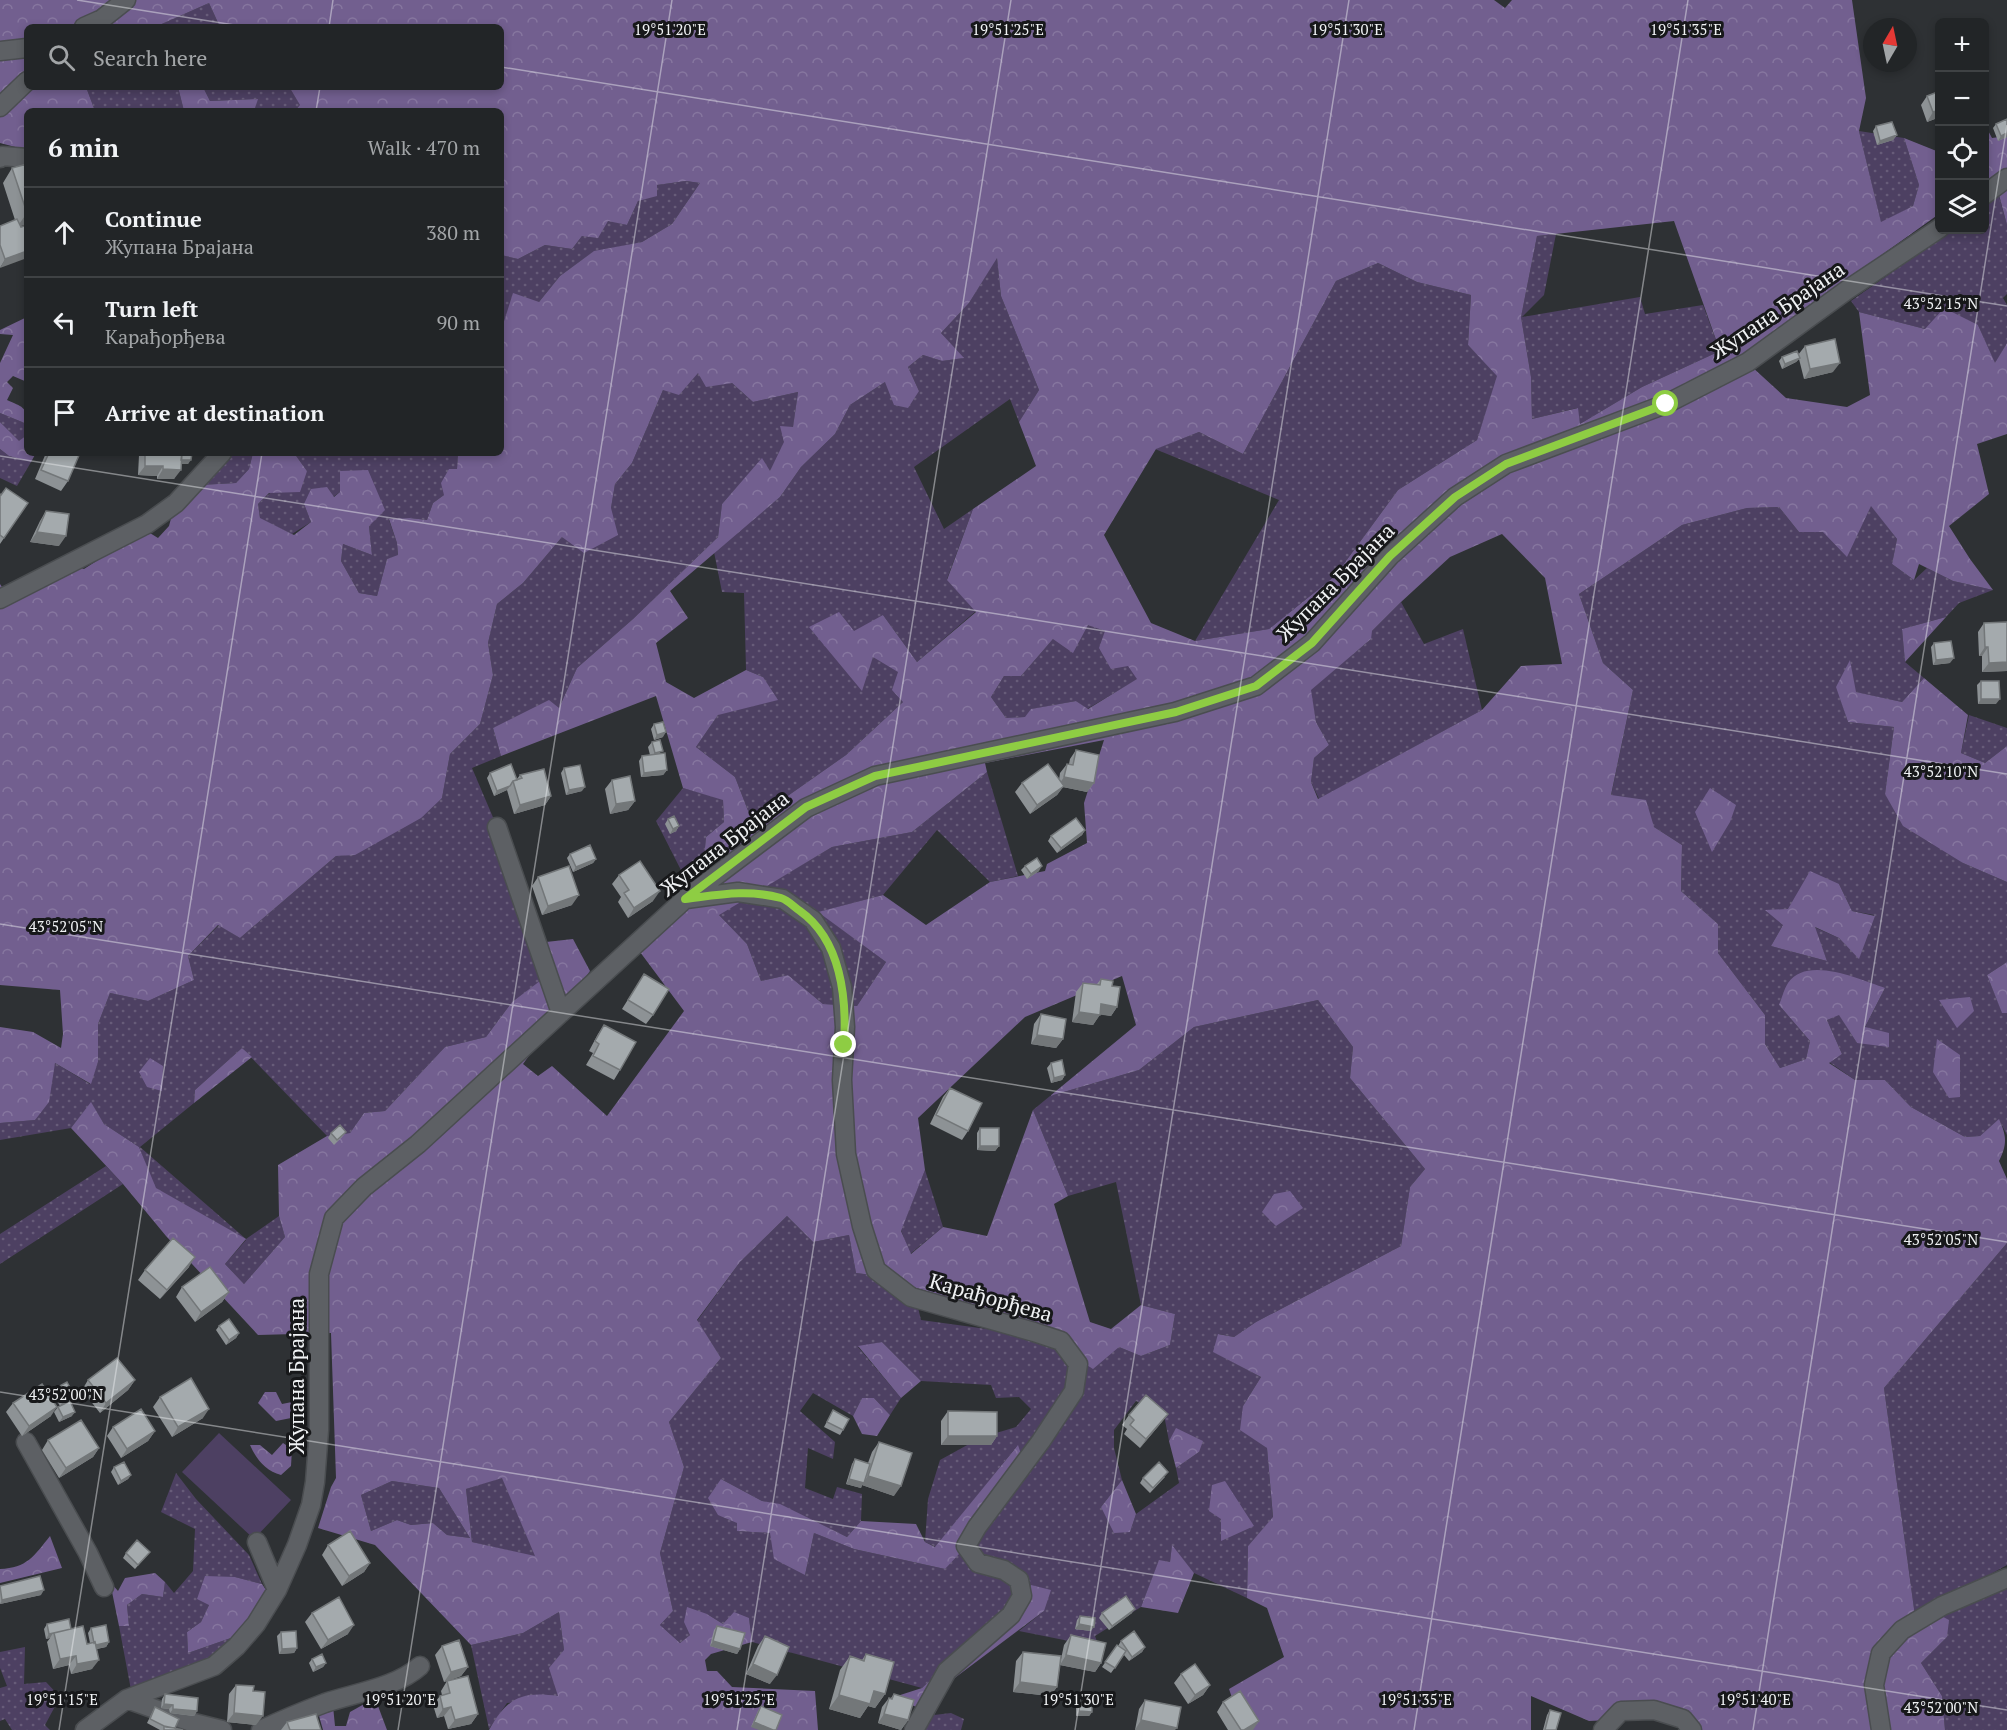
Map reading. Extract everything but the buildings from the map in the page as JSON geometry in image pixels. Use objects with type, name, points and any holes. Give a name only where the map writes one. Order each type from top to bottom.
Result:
[{"type":"street","points":[[97,23],[126,0]]},
{"type":"street","points":[[0,51],[24,48]]},
{"type":"street","points":[[0,106],[24,84]]},
{"type":"street","points":[[0,158],[2,156],[24,158]]},
{"type":"street","points":[[1989,191],[2007,178]]},
{"type":"street","name":"Жупана Брајана","points":[[84,1730],[127,1700],[214,1666],[237,1646],[256,1624],[277,1590],[301,1535],[311,1505],[315,1482],[319,1430],[319,1274],[334,1218],[364,1187],[418,1144],[685,899],[806,807],[875,776],[1176,712],[1256,686],[1312,643],[1390,556],[1455,497],[1506,464],[1666,404],[1748,362],[1847,290],[1935,231]]},
{"type":"street","points":[[0,599],[147,524],[176,503],[219,456]]},
{"type":"street","points":[[497,827],[561,1013]]},
{"type":"street","name":"Карађорђева","points":[[685,899],[738,892],[783,899],[813,920],[831,948],[842,987],[845,1027],[842,1080],[846,1154],[862,1226],[876,1270],[911,1297],[1061,1341],[1078,1364],[1074,1391],[1041,1441],[977,1527],[966,1546],[978,1563],[1004,1570],[1019,1580],[1022,1596],[1011,1615],[947,1671],[914,1730]]},
{"type":"street","points":[[26,1442],[88,1553],[104,1587]]},
{"type":"street","points":[[257,1542],[277,1590]]},
{"type":"street","points":[[1881,1730],[1874,1685],[1881,1653],[1902,1630],[1942,1606],[2007,1578]]},
{"type":"street","points":[[261,1730],[325,1703],[394,1682],[411,1674],[420,1666]]},
{"type":"street","points":[[127,1700],[222,1730]]},
{"type":"street","points":[[1603,1730],[1621,1710],[1654,1710],[1683,1719],[1692,1730]]},
{"type":"shaded area","points":[[209,3],[219,24],[162,24]]},
{"type":"shaded area","points":[[87,90],[179,90],[183,108],[94,108]]},
{"type":"shaded area","points":[[204,90],[291,90],[301,106],[299,108],[255,108],[257,99],[210,101]]},
{"type":"shaded area","points":[[1859,131],[1904,138],[1919,185],[1913,206],[1881,223]]},
{"type":"shaded area","points":[[686,181],[700,183],[672,224],[642,242],[593,252],[560,276],[539,302],[504,329],[504,256],[518,259],[545,245],[572,249],[582,236],[608,220],[627,225],[638,201],[657,185]]},
{"type":"shaded area","points":[[1999,196],[2007,225],[2007,294],[2003,298],[2007,305],[2007,343],[1995,364],[1978,325],[1925,329],[1859,312],[1851,301],[1946,234],[1989,234],[1989,204]]},
{"type":"shaded area","points":[[1556,234],[1544,295],[1522,317],[1640,297],[1645,314],[1703,305],[1720,351],[1642,387],[1580,424],[1577,408],[1532,419],[1531,377],[1521,317],[1537,236]]},
{"type":"shaded area","points":[[997,257],[1001,296],[1039,390],[1019,422],[1010,399],[914,467],[944,529],[973,509],[947,579],[976,611],[917,662],[883,615],[861,690],[873,656],[899,672],[903,702],[846,755],[752,821],[735,777],[696,747],[718,715],[763,677],[746,670],[744,593],[722,592],[714,552],[780,497],[801,467],[835,434],[850,405],[885,382],[919,391],[908,367],[923,355],[942,361],[963,358],[941,333],[969,303]]},
{"type":"shaded area","points":[[1378,263],[1417,282],[1471,295],[1468,345],[1498,376],[1477,440],[1398,490],[1335,576],[1269,629],[1195,641],[1279,500],[1155,449],[1199,432],[1243,454],[1336,281]]},
{"type":"shaded area","points":[[698,372],[732,383],[753,402],[798,392],[793,428],[770,472],[762,459],[722,504],[718,537],[633,619],[577,668],[559,708],[493,728],[501,756],[472,768],[546,942],[540,982],[512,1002],[486,1037],[445,1047],[385,1111],[364,1113],[350,1133],[327,1136],[242,1048],[195,1090],[194,1103],[140,1147],[246,1239],[279,1216],[285,1237],[244,1284],[225,1264],[246,1240],[155,1188],[139,1147],[104,1124],[91,1103],[71,1128],[0,1140],[0,1123],[35,1120],[55,1063],[90,1084],[98,1062],[98,1024],[110,993],[148,1001],[194,980],[188,956],[219,925],[240,938],[336,856],[355,854],[442,798],[450,754],[480,724],[493,675],[488,643],[497,604],[523,583],[562,537],[611,508],[615,484],[632,463],[663,390]]},
{"type":"shaded area","points":[[0,413],[24,423],[24,438],[19,442],[0,422]]},
{"type":"shaded area","points":[[0,449],[9,456],[31,462],[17,486],[0,478]]},
{"type":"shaded area","points":[[216,456],[252,456],[249,469],[236,483],[200,485]]},
{"type":"shaded area","points":[[296,456],[458,456],[457,469],[444,495],[433,503],[427,520],[410,518],[389,520],[397,543],[398,556],[387,559],[377,596],[359,593],[341,561],[343,544],[372,555],[369,526],[340,492],[333,497],[304,504],[311,522],[292,534],[260,519],[258,504],[270,493],[307,471]]},
{"type":"shaded area","points":[[1871,505],[1897,539],[1892,564],[1914,580],[1927,568],[1953,581],[1993,590],[1959,603],[1946,617],[1902,629],[1905,662],[1924,678],[1902,702],[1855,692],[1850,661],[1837,687],[1848,722],[1894,727],[1885,794],[1963,863],[2007,882],[2007,962],[1987,975],[2002,1012],[2007,1013],[2007,1135],[1999,1120],[1980,1136],[1965,1137],[1911,1107],[1885,1080],[1855,1080],[1829,1062],[1842,1054],[1827,1020],[1839,1014],[1857,1043],[1885,988],[1779,1005],[1810,1041],[1806,1059],[1780,1068],[1765,1044],[1765,1015],[1718,953],[1718,924],[1681,891],[1682,845],[1611,796],[1633,690],[1603,663],[1579,594],[1682,525],[1747,508],[1779,507],[1799,532]],"holes":[[[1839,884],[1852,911],[1874,915],[1859,958],[1839,938],[1814,927],[1827,961],[1771,946],[1783,925]]]},
{"type":"shaded area","points":[[1401,602],[1424,644],[1463,629],[1482,710],[1319,799],[1311,782],[1314,758],[1329,745],[1316,722],[1310,690],[1371,639],[1371,632]]},
{"type":"shaded area","points":[[1088,624],[1105,631],[1138,679],[1087,709],[1076,701],[1032,709],[1026,717],[1006,718],[991,697],[1004,676],[1021,676],[1053,639]]},
{"type":"shaded area","points":[[1969,715],[2007,728],[2007,746],[1985,763],[1961,753]]},
{"type":"shaded area","points":[[987,772],[1018,876],[990,882],[937,830],[883,895],[819,912],[886,962],[857,1006],[823,1004],[788,975],[761,981],[747,944],[718,914],[832,847],[912,832]]},
{"type":"shaded area","points":[[683,788],[723,799],[724,822],[706,837],[704,858],[684,876],[656,821]]},
{"type":"shaded area","points":[[1318,1000],[1353,1047],[1350,1078],[1425,1169],[1410,1187],[1401,1246],[1256,1322],[1234,1337],[1219,1334],[1214,1352],[1261,1377],[1243,1406],[1267,1448],[1273,1518],[1248,1546],[1247,1598],[1194,1573],[1172,1546],[1170,1562],[1159,1561],[1141,1607],[1095,1636],[1099,1647],[1019,1631],[1044,1611],[1031,1585],[922,1688],[752,1642],[749,1618],[723,1624],[707,1614],[690,1635],[680,1643],[660,1625],[673,1611],[660,1553],[684,1467],[669,1422],[721,1358],[697,1321],[740,1262],[787,1216],[813,1242],[849,1235],[856,1273],[904,1279],[913,1287],[921,1320],[1119,1347],[1141,1356],[1170,1345],[1175,1314],[1141,1305],[1116,1182],[1068,1196],[1033,1110],[1050,1096],[1139,1070],[1194,1027]],"holes":[[[882,1342],[921,1381],[991,1385],[996,1398],[1019,1397],[1031,1409],[1016,1427],[980,1438],[940,1460],[928,1499],[925,1542],[936,1547],[1017,1446],[945,1569],[854,1549],[814,1533],[805,1575],[770,1533],[738,1531],[721,1479],[762,1501],[780,1505],[847,1537],[861,1521],[862,1494],[837,1487],[833,1499],[805,1488],[808,1448],[833,1459],[835,1442],[800,1411],[813,1393],[853,1416],[862,1398],[874,1398],[890,1415],[901,1398],[858,1347]],[[1136,1401],[1164,1415],[1169,1441],[1176,1429],[1199,1452],[1176,1468],[1179,1483],[1136,1514],[1130,1532],[1101,1507],[1122,1480],[1114,1448],[1114,1430]]]},
{"type":"shaded area","points":[[106,1166],[123,1184],[0,1264],[0,1234]]},
{"type":"shaded area","points":[[925,1170],[943,1227],[910,1254],[901,1230]]},
{"type":"shaded area","points":[[2007,1243],[2007,1565],[1915,1616],[1884,1388]]},
{"type":"shaded area","points":[[219,1433],[291,1500],[254,1539],[182,1472]]},
{"type":"shaded area","points":[[176,1473],[196,1499],[249,1555],[262,1584],[235,1577],[209,1605],[201,1622],[187,1632],[188,1653],[245,1633],[210,1661],[131,1690],[119,1626],[129,1626],[127,1605],[142,1594],[163,1597],[165,1582],[174,1593],[193,1571],[195,1529],[161,1512]]},
{"type":"shaded area","points":[[502,1477],[536,1557],[472,1542],[466,1489]]},
{"type":"shaded area","points":[[392,1481],[439,1488],[470,1538],[447,1535],[433,1523],[411,1525],[397,1520],[371,1531],[361,1495]]},
{"type":"shaded area","points":[[2007,1585],[2007,1730],[1945,1730],[1942,1696],[1921,1663],[1947,1637],[1940,1615]]},
{"type":"shaded area","points":[[559,1612],[564,1650],[558,1697],[507,1703],[489,1729],[471,1645],[523,1633]]},
{"type":"shaded area","points":[[25,1647],[24,1684],[46,1682],[60,1697],[45,1725],[50,1730],[12,1730],[5,1719],[0,1721],[0,1688],[7,1686],[0,1668],[0,1652]]},
{"type":"shaded area","points":[[951,1713],[964,1719],[961,1730],[925,1730],[934,1715]]},
{"type":"green space","points":[[0,0],[1494,0],[1505,8],[1512,0],[1852,0],[1866,98],[1859,131],[1881,222],[1913,206],[1919,185],[1904,138],[1935,150],[1935,217],[1740,356],[1786,398],[1847,407],[1870,395],[1859,312],[1925,329],[1944,308],[1978,325],[1995,363],[2007,343],[2007,434],[1977,444],[1989,494],[1949,526],[1993,590],[1953,581],[1919,564],[1914,580],[1892,564],[1897,539],[1871,506],[1847,557],[1823,532],[1799,532],[1779,507],[1747,508],[1682,525],[1579,594],[1603,663],[1633,690],[1611,795],[1646,800],[1654,827],[1682,845],[1681,891],[1718,924],[1718,953],[1765,1015],[1765,1044],[1780,1068],[1806,1059],[1810,1041],[1779,1005],[1788,983],[1797,975],[1808,971],[1835,972],[1885,988],[1865,1027],[1889,1033],[1889,1047],[1857,1043],[1839,1015],[1827,1020],[1842,1054],[1829,1063],[1855,1080],[1885,1080],[1911,1107],[1965,1137],[1980,1136],[1999,1119],[2004,1131],[2005,1145],[1999,1161],[2007,1179],[2007,1243],[1884,1388],[1915,1616],[1928,1609],[1949,1620],[1947,1637],[1921,1663],[1942,1696],[1945,1730],[1699,1730],[1693,1716],[1589,1721],[1531,1696],[1531,1730],[1243,1730],[1229,1689],[1284,1657],[1267,1608],[1247,1598],[1248,1546],[1273,1517],[1267,1448],[1240,1430],[1243,1406],[1261,1377],[1213,1352],[1218,1334],[1234,1337],[1256,1322],[1401,1246],[1410,1187],[1425,1169],[1350,1078],[1353,1047],[1318,1000],[1194,1027],[1139,1070],[1050,1096],[1136,1025],[1122,976],[1025,1017],[918,1118],[925,1170],[901,1231],[911,1254],[943,1227],[987,1236],[1033,1110],[1068,1196],[1054,1204],[1090,1322],[1111,1329],[1141,1305],[1175,1314],[1170,1345],[1141,1356],[1119,1347],[1093,1369],[1011,1315],[913,1287],[904,1279],[856,1273],[849,1235],[813,1242],[787,1216],[740,1262],[697,1320],[721,1358],[669,1422],[684,1467],[660,1553],[673,1611],[660,1625],[680,1643],[690,1635],[684,1622],[687,1607],[707,1614],[723,1624],[734,1612],[749,1618],[752,1642],[711,1654],[705,1660],[707,1671],[717,1671],[732,1687],[815,1691],[818,1730],[489,1730],[502,1710],[516,1699],[534,1695],[558,1696],[549,1668],[564,1650],[559,1612],[523,1633],[471,1645],[375,1545],[318,1528],[336,1478],[331,1333],[258,1335],[166,1236],[123,1184],[71,1128],[91,1102],[104,1124],[139,1147],[156,1188],[246,1239],[225,1264],[244,1284],[285,1237],[279,1216],[278,1165],[327,1136],[350,1133],[364,1113],[385,1111],[445,1047],[486,1037],[512,1002],[540,981],[546,942],[573,939],[590,971],[523,1064],[538,1076],[552,1066],[607,1116],[684,1011],[640,952],[688,884],[684,876],[704,858],[706,837],[724,822],[723,800],[683,788],[656,696],[501,756],[493,728],[549,700],[559,708],[577,668],[633,619],[718,537],[722,504],[762,458],[770,471],[784,442],[780,426],[793,427],[798,392],[753,402],[732,383],[706,387],[698,373],[679,395],[663,390],[632,463],[615,484],[611,508],[618,535],[584,553],[562,537],[523,583],[497,604],[488,643],[493,675],[480,724],[450,754],[442,798],[421,818],[355,855],[336,856],[240,938],[218,925],[188,956],[194,980],[148,1001],[110,993],[98,1024],[98,1062],[91,1084],[55,1063],[49,1102],[35,1120],[0,1123],[0,1027],[33,1032],[61,1048],[63,1034],[60,990],[0,985],[0,584],[12,602],[74,566],[84,569],[145,530],[158,538],[169,526],[173,511],[200,485],[236,483],[249,469],[252,456],[296,456],[307,471],[300,492],[269,493],[258,504],[260,518],[294,535],[311,522],[304,504],[311,489],[327,487],[334,497],[340,492],[340,471],[368,470],[385,510],[369,526],[372,555],[343,544],[341,561],[359,593],[377,596],[387,559],[398,555],[397,543],[389,519],[427,520],[433,503],[444,495],[441,483],[449,469],[457,469],[458,456],[504,456],[504,322],[513,293],[539,302],[560,276],[594,251],[642,242],[672,224],[700,183],[686,181],[657,185],[657,196],[638,201],[627,225],[608,221],[598,238],[582,236],[572,249],[545,245],[518,259],[504,256],[504,108],[298,108],[300,105],[291,90],[504,90],[504,24],[219,24],[209,3],[162,24],[24,24],[24,90],[87,90],[94,108],[24,108],[24,149],[0,143]],"holes":[[[1674,221],[1720,351],[1642,387],[1580,424],[1578,408],[1532,419],[1531,377],[1521,317],[1537,236]],[[997,258],[1001,296],[1039,390],[1019,422],[1036,466],[973,509],[947,580],[976,612],[917,662],[883,615],[854,631],[839,612],[809,627],[862,691],[873,657],[898,672],[892,690],[903,702],[846,755],[752,821],[735,777],[696,747],[718,715],[778,700],[763,677],[746,670],[694,698],[666,682],[656,643],[688,618],[670,591],[780,497],[801,467],[835,434],[850,405],[885,382],[894,405],[908,408],[919,391],[908,367],[923,355],[942,361],[964,358],[941,333],[969,303]],[[1378,263],[1417,282],[1471,295],[1468,345],[1497,376],[1477,440],[1398,490],[1335,576],[1269,629],[1195,641],[1151,623],[1104,535],[1156,449],[1199,432],[1243,454],[1336,281]],[[1502,534],[1545,578],[1562,664],[1521,666],[1482,710],[1318,799],[1311,782],[1314,758],[1329,745],[1316,722],[1311,690],[1371,639],[1372,631],[1450,557]],[[1088,625],[1105,631],[1099,648],[1111,669],[1128,666],[1137,679],[1088,709],[1076,701],[1031,709],[1025,717],[1006,718],[991,697],[1004,676],[1021,676],[1053,639],[1073,653]],[[1104,740],[1084,803],[1087,843],[1047,864],[1045,871],[990,882],[926,925],[883,895],[818,912],[886,962],[857,1006],[823,1004],[788,975],[761,981],[747,944],[719,915],[832,847],[912,832],[987,772],[985,763]],[[502,1478],[535,1556],[472,1542],[466,1489]],[[392,1481],[439,1488],[470,1538],[447,1535],[433,1523],[411,1525],[397,1520],[371,1531],[361,1495]]]},
{"type":"green space","points":[[179,90],[204,90],[210,101],[258,99],[255,108],[183,108]]},
{"type":"green space","points":[[1989,132],[1992,138],[2007,136],[2007,225],[1994,176],[1989,179]]},
{"type":"green space","points":[[24,318],[24,381],[13,376],[7,382],[13,388],[7,400],[24,409],[24,423],[0,413],[0,363],[13,335],[0,334],[0,330]]},
{"type":"green space","points":[[0,422],[19,441],[24,437],[24,456],[34,456],[31,462],[9,456],[0,449]]},
{"type":"green space","points":[[1946,617],[1905,662],[1902,629]]},
{"type":"green space","points":[[1850,660],[1856,692],[1902,702],[1924,678],[1968,715],[1961,753],[1985,763],[2007,746],[2007,882],[1963,863],[1903,826],[1885,794],[1894,727],[1848,722],[1836,687]]},
{"type":"green space","points":[[1710,788],[1736,805],[1730,822],[1712,852],[1695,812]]},
{"type":"green space","points":[[1810,871],[1839,884],[1852,911],[1875,916],[1859,959],[1839,938],[1815,927],[1827,961],[1771,946],[1783,925],[1765,910],[1788,909]]},
{"type":"green space","points":[[2007,962],[2007,1013],[2002,1013],[1987,975]]},
{"type":"green space","points":[[1970,997],[1974,1011],[1957,1028],[1939,1000]]},
{"type":"green space","points":[[1937,1039],[1960,1055],[1960,1097],[1949,1098],[1933,1072]]},
{"type":"green space","points":[[242,1048],[252,1057],[194,1103],[195,1090]]},
{"type":"green space","points":[[150,1058],[163,1066],[162,1091],[147,1087],[139,1072]]},
{"type":"green space","points":[[1290,1191],[1303,1208],[1276,1226],[1262,1212],[1274,1194]]},
{"type":"green space","points":[[882,1342],[921,1381],[901,1398],[858,1346]]},
{"type":"green space","points":[[265,1392],[276,1392],[282,1404],[292,1402],[291,1418],[276,1421],[258,1403]]},
{"type":"green space","points":[[862,1398],[874,1398],[890,1415],[877,1436],[862,1434],[853,1416]]},
{"type":"green space","points":[[1176,1428],[1203,1441],[1199,1452],[1176,1468],[1169,1441]]},
{"type":"green space","points":[[283,1443],[292,1449],[291,1466],[281,1475],[262,1464],[250,1445],[260,1445],[272,1455]]},
{"type":"green space","points":[[1018,1445],[1022,1457],[959,1554],[945,1569],[854,1549],[814,1533],[805,1575],[774,1559],[770,1533],[737,1531],[737,1523],[718,1515],[708,1498],[721,1479],[762,1501],[780,1504],[847,1537],[861,1521],[916,1524],[925,1542],[935,1547]]},
{"type":"green space","points":[[1122,1480],[1136,1514],[1130,1532],[1114,1533],[1101,1507]]},
{"type":"green space","points":[[1225,1481],[1254,1526],[1221,1541],[1221,1519],[1209,1511],[1212,1485]]},
{"type":"green space","points":[[50,1536],[62,1568],[0,1583],[0,1569],[17,1566],[29,1560]]},
{"type":"green space","points":[[1172,1545],[1194,1573],[1178,1613],[1141,1607],[1159,1560],[1170,1562]]},
{"type":"green space","points":[[155,1573],[165,1582],[163,1597],[142,1594],[127,1605],[129,1626],[119,1626],[110,1582],[118,1591],[125,1578]]},
{"type":"green space","points":[[205,1576],[235,1577],[262,1584],[268,1593],[245,1633],[188,1653],[187,1632],[201,1622],[209,1605],[197,1599]]},
{"type":"green space","points":[[1031,1585],[1051,1590],[1044,1611],[952,1680],[934,1715],[894,1697],[922,1688]]},
{"type":"green space","points":[[332,1696],[335,1726],[346,1726],[350,1712],[375,1698],[387,1730],[323,1730],[314,1698]]},
{"type":"route","points":[[844,1045],[842,987],[831,948],[813,920],[783,899],[738,892],[685,899],[806,807],[875,776],[1176,712],[1256,686],[1312,643],[1390,556],[1455,497],[1506,464],[1666,404]]}]
